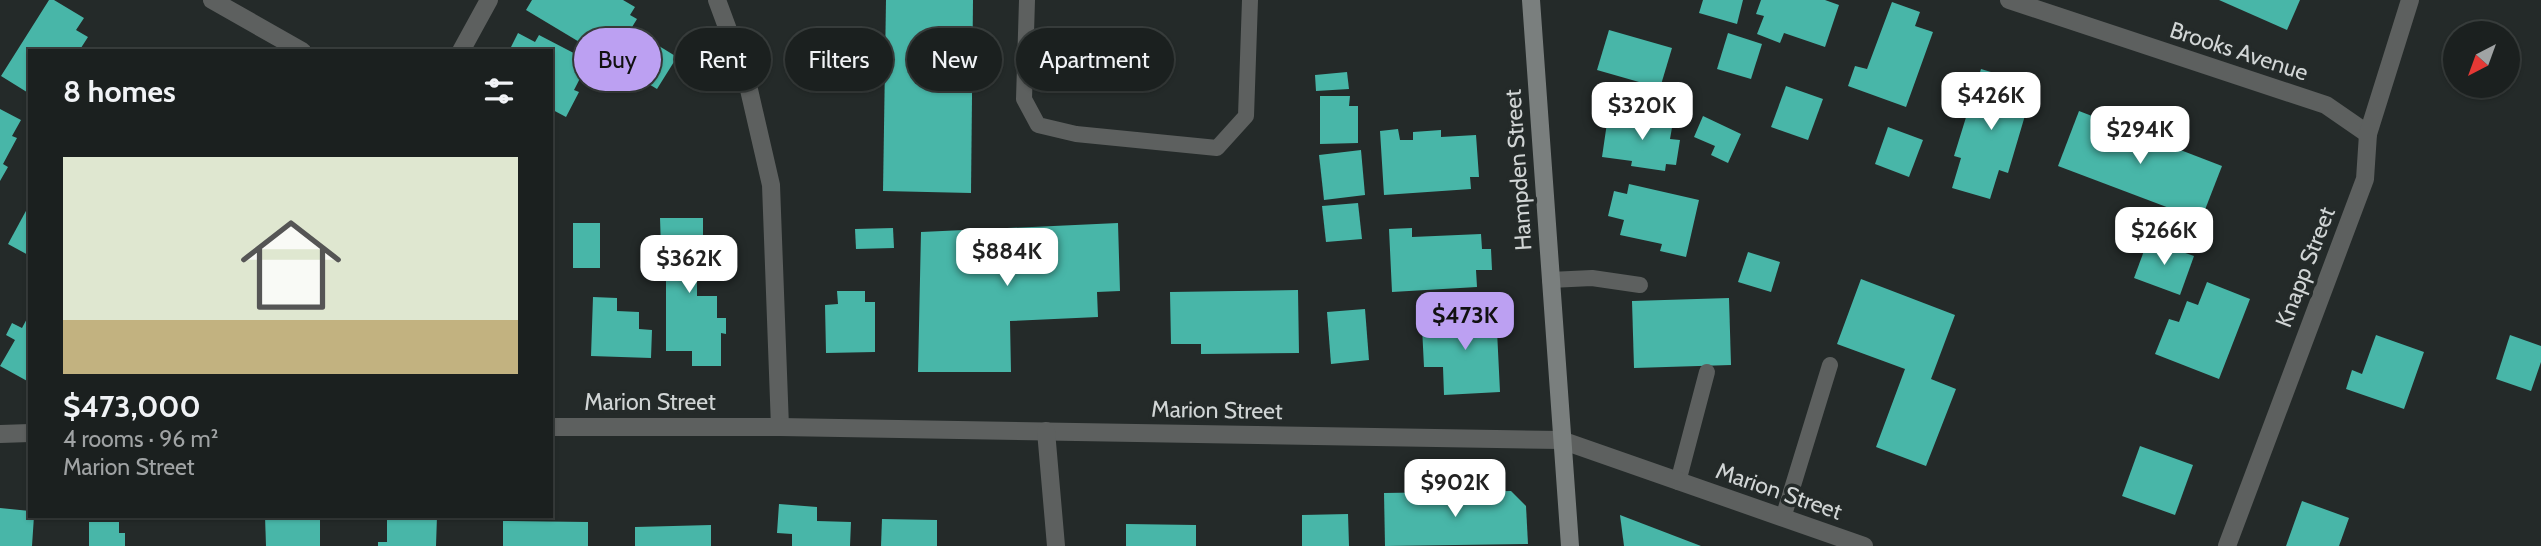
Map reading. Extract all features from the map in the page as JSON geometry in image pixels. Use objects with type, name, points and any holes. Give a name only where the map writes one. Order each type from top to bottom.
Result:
[{"type":"main road","name":"Hampden Street","points":[[1531,0],[1570,546]]},
{"type":"street","points":[[212,0],[298,49]]},
{"type":"street","points":[[462,49],[489,0]]},
{"type":"street","points":[[717,0],[747,81],[771,185],[780,427]]},
{"type":"street","name":"Brooks Avenue","points":[[2009,0],[2326,105],[2368,134]]},
{"type":"street","name":"Knapp Street","points":[[2227,546],[2365,178],[2368,134],[2410,0]]},
{"type":"street","name":"Marion Street","points":[[553,427],[780,427],[1561,440],[1864,546]]},
{"type":"street","points":[[1046,431],[1056,546]]},
{"type":"street","points":[[0,434],[28,433]]},
{"type":"lane","points":[[1027,0],[1024,99],[1038,125],[1076,134],[1217,148],[1246,116],[1250,0]]},
{"type":"lane","points":[[1550,280],[1592,278],[1640,285]]},
{"type":"lane","points":[[1783,518],[1830,365]]},
{"type":"lane","points":[[1678,482],[1707,372]]},
{"type":"building","points":[[49,0],[54,0],[84,18],[76,30],[88,37],[80,49],[28,49],[28,93],[1,76]]},
{"type":"building","points":[[532,0],[623,0],[635,7],[630,15],[637,19],[631,28],[574,28],[574,39],[526,10]]},
{"type":"building","points":[[886,0],[973,0],[973,28],[907,28],[907,91],[972,91],[971,193],[883,191],[885,91],[893,91],[893,28],[886,28]]},
{"type":"building","points":[[1703,0],[1743,0],[1737,24],[1699,13]]},
{"type":"building","points":[[1761,0],[1825,0],[1839,5],[1825,47],[1784,33],[1780,43],[1757,34],[1764,16],[1756,14]]},
{"type":"building","points":[[2219,0],[2300,0],[2287,30]]},
{"type":"building","points":[[1892,2],[1920,12],[1915,26],[1933,32],[1906,107],[1848,86],[1855,66],[1867,69]]},
{"type":"building","points":[[1609,30],[1672,48],[1660,88],[1597,70]]},
{"type":"building","points":[[518,33],[535,42],[539,35],[574,53],[574,91],[579,92],[566,117],[553,110],[553,49],[510,49]]},
{"type":"building","points":[[1728,33],[1762,44],[1751,79],[1717,69]]},
{"type":"building","points":[[661,47],[675,56],[661,83]]},
{"type":"building","points":[[1981,69],[2034,85],[2008,173],[1999,170],[1990,199],[1952,188],[1961,158],[1954,156]]},
{"type":"building","points":[[1347,72],[1349,89],[1316,91],[1315,75]]},
{"type":"building","points":[[1786,86],[1823,99],[1808,140],[1771,127]]},
{"type":"building","points":[[1320,96],[1350,96],[1349,106],[1358,106],[1358,143],[1320,144]]},
{"type":"building","points":[[0,109],[21,120],[12,136],[17,138],[3,164],[8,167],[0,181]]},
{"type":"building","points":[[2079,111],[2222,166],[2201,220],[2058,166]]},
{"type":"building","points":[[1659,114],[1674,116],[1670,139],[1680,140],[1676,165],[1666,164],[1665,171],[1631,166],[1632,161],[1602,157],[1608,116],[1658,123]]},
{"type":"building","points":[[1703,116],[1741,134],[1728,163],[1711,155],[1715,146],[1694,137]]},
{"type":"building","points":[[1888,127],[1923,140],[1909,177],[1875,164]]},
{"type":"building","points":[[1398,129],[1400,140],[1413,140],[1413,132],[1441,130],[1441,137],[1476,135],[1479,177],[1470,177],[1471,189],[1384,195],[1380,131]]},
{"type":"building","points":[[1361,150],[1365,195],[1324,200],[1319,155]]},
{"type":"building","points":[[1629,184],[1699,200],[1686,257],[1660,251],[1662,244],[1620,235],[1624,220],[1608,216],[1614,191],[1627,194]]},
{"type":"building","points":[[1358,203],[1362,239],[1326,242],[1322,206]]},
{"type":"building","points":[[27,209],[28,209],[28,255],[8,244]]},
{"type":"building","points":[[660,218],[703,218],[703,242],[697,242],[697,256],[705,256],[704,270],[697,270],[697,296],[717,296],[717,318],[726,318],[726,334],[721,333],[721,366],[692,366],[692,351],[666,351],[666,248],[661,248]]},
{"type":"building","points":[[573,223],[600,223],[600,268],[573,268]]},
{"type":"building","points":[[1118,223],[1120,291],[1097,292],[1098,317],[1010,321],[1011,372],[918,372],[921,232]]},
{"type":"building","points":[[893,228],[894,248],[856,249],[855,229]]},
{"type":"building","points":[[1412,228],[1412,237],[1481,234],[1482,249],[1491,249],[1492,270],[1476,270],[1477,287],[1392,292],[1389,229]]},
{"type":"building","points":[[2148,240],[2194,256],[2180,295],[2134,278]]},
{"type":"building","points":[[1748,252],[1780,262],[1771,292],[1738,282]]},
{"type":"building","points":[[1861,279],[1955,315],[1931,379],[1956,389],[1926,466],[1876,447],[1905,369],[1837,344]]},
{"type":"building","points":[[2207,282],[2250,299],[2219,379],[2155,354],[2169,319],[2179,322],[2187,301],[2198,305]]},
{"type":"building","points":[[1298,290],[1299,353],[1201,354],[1201,344],[1171,344],[1170,292]]},
{"type":"building","points":[[837,291],[865,291],[865,302],[875,302],[875,352],[826,353],[825,305],[838,304]]},
{"type":"building","points":[[593,297],[617,298],[617,311],[639,312],[639,329],[652,330],[651,358],[591,356]]},
{"type":"building","points":[[1729,298],[1731,365],[1634,368],[1632,301]]},
{"type":"building","points":[[1365,309],[1369,360],[1331,364],[1327,312]]},
{"type":"building","points":[[1496,310],[1500,392],[1444,395],[1443,367],[1424,367],[1422,327],[1438,326],[1437,314]]},
{"type":"building","points":[[28,317],[28,381],[0,366],[15,340],[6,335],[12,323],[22,328]]},
{"type":"building","points":[[2376,335],[2424,352],[2404,409],[2346,389],[2352,370],[2362,374]]},
{"type":"building","points":[[2510,335],[2541,346],[2541,362],[2531,391],[2496,379]]},
{"type":"building","points":[[2140,446],[2193,465],[2175,515],[2122,496]]},
{"type":"building","points":[[1511,491],[1526,506],[1528,544],[1385,546],[1384,493]]},
{"type":"building","points":[[2302,501],[2349,518],[2339,546],[2286,546]]},
{"type":"building","points":[[779,504],[817,507],[817,521],[851,522],[850,546],[792,546],[792,534],[777,533]]},
{"type":"building","points":[[0,508],[28,511],[28,518],[34,518],[32,546],[0,546]]},
{"type":"building","points":[[1348,514],[1349,546],[1302,546],[1302,515]]},
{"type":"building","points":[[1620,515],[1701,546],[1624,546]]},
{"type":"building","points":[[265,518],[320,518],[320,546],[266,546]]},
{"type":"building","points":[[387,518],[437,518],[436,546],[378,546],[378,542],[387,542]]},
{"type":"building","points":[[882,519],[937,520],[937,546],[881,546]]},
{"type":"building","points":[[503,521],[588,522],[588,546],[503,546]]},
{"type":"building","points":[[89,522],[119,522],[119,533],[125,533],[125,546],[89,546]]},
{"type":"building","points":[[1126,524],[1196,525],[1196,546],[1126,546]]},
{"type":"building","points":[[711,525],[711,546],[635,546],[635,527]]}]
